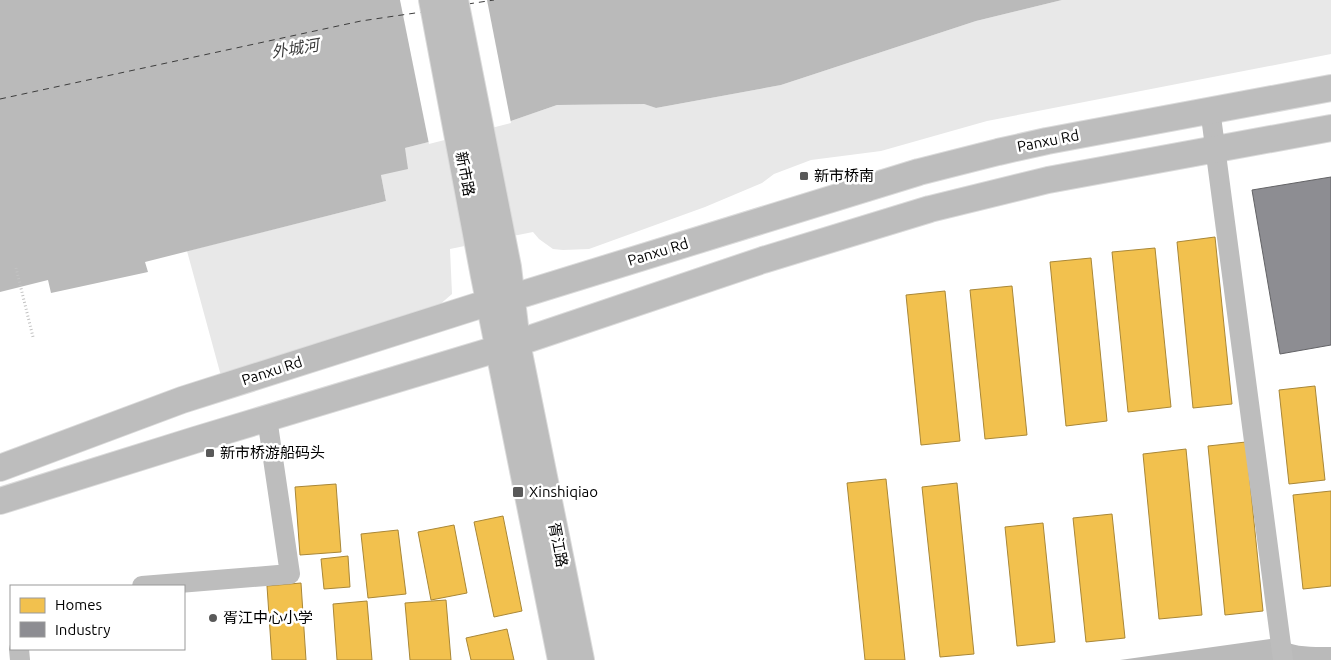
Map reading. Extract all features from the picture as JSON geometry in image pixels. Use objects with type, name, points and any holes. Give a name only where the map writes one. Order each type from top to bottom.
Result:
[{"type":"main road","name":"新市路","points":[[432,0],[484,276],[500,300],[508,345]]},
{"type":"main road","name":"新市路","points":[[455,0],[508,267],[500,300]]},
{"type":"main road","name":"Panxu Rd","points":[[0,468],[182,400],[500,300],[919,172],[1008,150],[1331,88]]},
{"type":"main road","points":[[919,172],[824,212],[584,298],[837,230],[1048,180],[1331,128]]},
{"type":"main road","points":[[0,501],[508,345],[763,260],[930,209]]},
{"type":"main road","name":"胥江路","points":[[508,345],[561,660]]},
{"type":"main road","name":"胥江路","points":[[508,345],[581,660]]},
{"type":"main road","points":[[84,436],[193,405],[419,348],[206,426],[95,471]]},
{"type":"street","points":[[1210,110],[1283,660]]},
{"type":"street","points":[[154,585],[290,574],[268,418]]},
{"type":"path","points":[[16,268],[33,337]]},
{"type":"shaded area","points":[[1062,0],[1331,0],[1331,54],[987,121],[881,151],[811,160],[774,174],[762,183],[705,207],[589,249],[553,249],[533,232],[450,249],[452,294],[438,306],[221,376],[187,251],[386,201],[381,175],[405,148],[508,122],[557,105],[644,104],[656,108],[781,85],[976,21]]},
{"type":"water","name":"外城河","points":[[0,0],[1062,0],[976,21],[781,85],[656,108],[644,104],[557,105],[508,122],[405,148],[408,169],[381,175],[386,201],[145,262],[148,272],[51,293],[48,280],[0,292]]},
{"type":"water","points":[[1278,638],[1290,644],[1310,647],[1331,647],[1331,660],[1120,660]]},
{"type":"pier","points":[[400,0],[487,0],[511,123],[429,144]]},
{"type":"building: Homes","points":[[1215,237],[1232,404],[1193,408],[1177,242]]},
{"type":"building: Homes","points":[[1155,248],[1171,407],[1128,412],[1112,252]]},
{"type":"building: Homes","points":[[1091,258],[1107,421],[1066,426],[1050,262]]},
{"type":"building: Homes","points":[[1012,286],[1027,435],[985,439],[970,290]]},
{"type":"building: Homes","points":[[945,291],[960,441],[921,445],[906,295]]},
{"type":"building: Homes","points":[[1315,386],[1325,480],[1289,484],[1279,390]]},
{"type":"building: Homes","points":[[1246,442],[1263,611],[1225,615],[1208,446]]},
{"type":"building: Homes","points":[[1186,449],[1202,615],[1159,619],[1143,454]]},
{"type":"building: Homes","points":[[886,479],[905,660],[865,660],[847,483]]},
{"type":"building: Homes","points":[[957,483],[974,654],[940,657],[922,487]]},
{"type":"building: Homes","points":[[336,484],[341,552],[300,555],[295,487]]},
{"type":"building: Homes","points":[[1331,491],[1331,586],[1303,589],[1293,495]]},
{"type":"building: Homes","points":[[1112,514],[1125,638],[1086,642],[1073,518]]},
{"type":"building: Homes","points":[[503,516],[522,611],[494,617],[474,522]]},
{"type":"building: Homes","points":[[1043,523],[1055,642],[1017,646],[1005,527]]},
{"type":"building: Homes","points":[[454,525],[467,593],[431,600],[418,532]]},
{"type":"building: Homes","points":[[398,530],[406,594],[368,598],[361,534]]},
{"type":"building: Homes","points":[[348,556],[350,587],[324,589],[321,559]]},
{"type":"building: Homes","points":[[301,583],[306,660],[272,660],[267,586]]},
{"type":"building: Homes","points":[[446,600],[451,660],[410,660],[405,603]]},
{"type":"building: Homes","points":[[367,601],[372,660],[337,660],[333,604]]},
{"type":"building: Homes","points":[[507,629],[514,660],[471,660],[466,638]]},
{"type":"building: Industry","points":[[1331,177],[1331,345],[1280,354],[1252,190]]},
{"type":"ferry route","points":[[468,4],[494,0]]},
{"type":"ferry route","points":[[0,99],[361,21],[422,12]]},
{"type":"place","name":"新市桥南","points":[[804,176]]},
{"type":"place","name":"新市桥游船码头","points":[[210,453]]},
{"type":"place","name":"Xinshiqiao","points":[[518,492]]},
{"type":"place","name":"胥江中心小学","points":[[213,618]]}]
